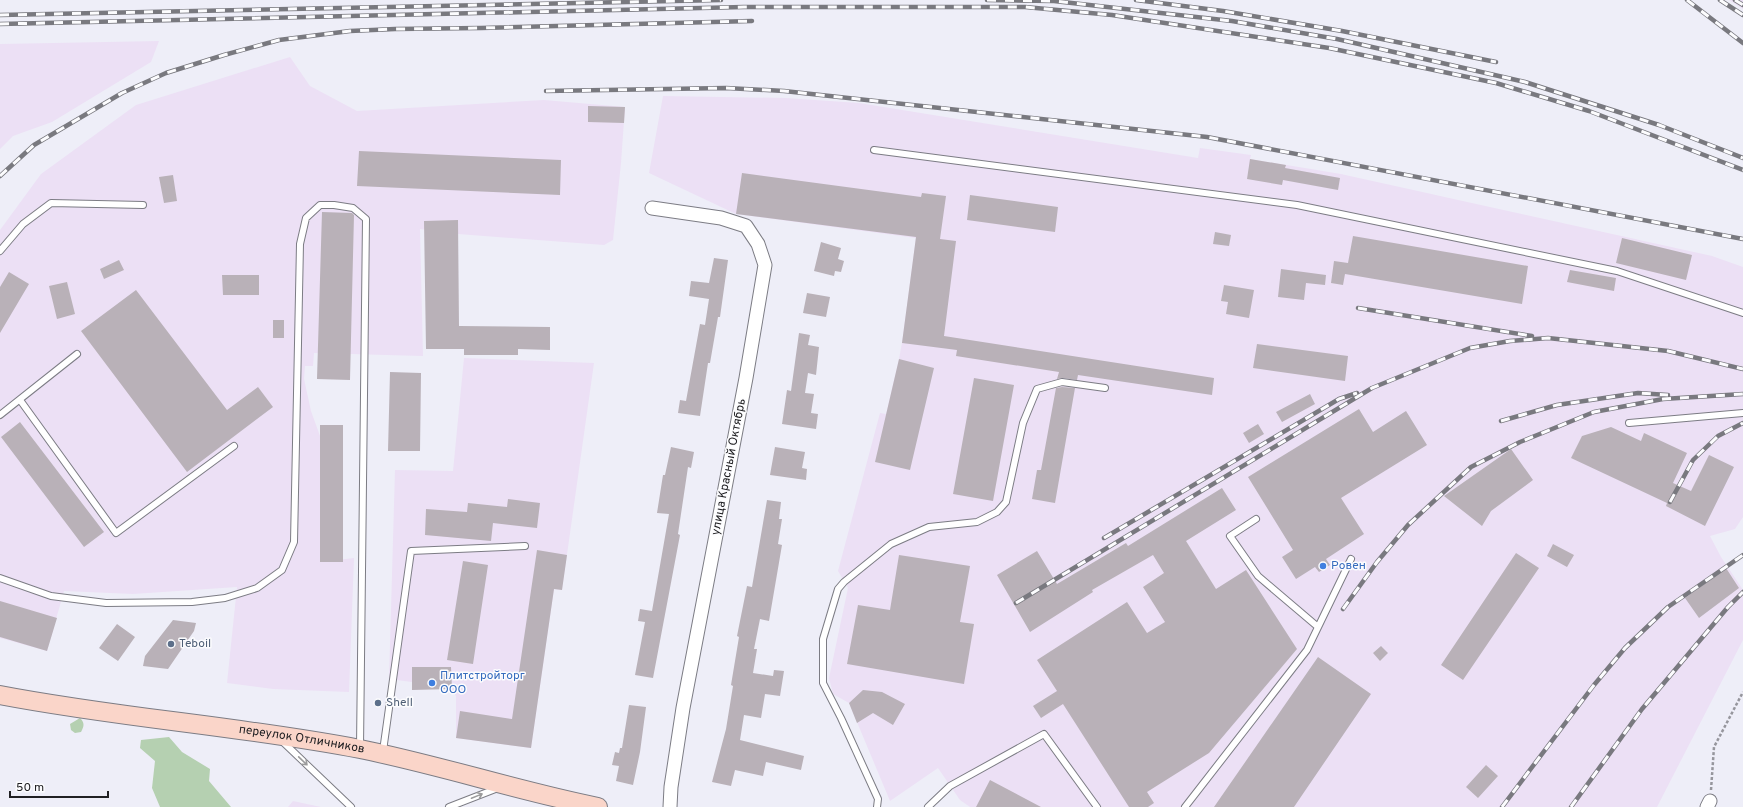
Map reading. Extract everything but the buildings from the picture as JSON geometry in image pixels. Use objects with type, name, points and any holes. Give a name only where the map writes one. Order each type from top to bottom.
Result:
[{"type":"main road","name":"переулок Отличников","points":[[0,695],[54,705],[275,734],[360,749],[598,807]]},
{"type":"street","name":"улица Красный Октябрь","points":[[652,208],[721,218],[746,226],[758,244],[765,265],[744,386],[683,708],[671,787],[670,807]]},
{"type":"lane","points":[[874,150],[1297,205],[1617,271],[1743,313]]},
{"type":"lane","points":[[0,251],[23,224],[51,203],[143,205]]},
{"type":"lane","points":[[0,578],[51,596],[106,603],[192,602],[225,598],[257,588],[282,570],[294,542],[300,244],[306,218],[320,205],[334,205],[353,208],[366,219],[360,749]]},
{"type":"lane","points":[[0,416],[77,354]]},
{"type":"lane","points":[[877,807],[878,799],[841,718],[823,683],[823,639],[838,589],[844,582],[891,544],[929,528],[977,522],[997,512],[1006,502],[1023,423],[1037,389],[1062,382],[1105,388]]},
{"type":"lane","points":[[20,400],[116,533],[234,446]]},
{"type":"lane","points":[[1629,423],[1743,413]]},
{"type":"lane","points":[[1256,519],[1230,536],[1258,576],[1318,627]]},
{"type":"lane","points":[[382,754],[411,551],[525,546]]},
{"type":"lane","points":[[1185,807],[1307,650],[1351,559]]},
{"type":"lane","points":[[275,734],[351,807]]},
{"type":"lane","points":[[928,807],[950,786],[1044,734],[1097,807]]},
{"type":"lane","points":[[449,807],[505,785]]},
{"type":"path","points":[[1709,804],[1714,747],[1743,692]]},
{"type":"shaded area","points":[[1729,0],[1743,0],[1743,9]]},
{"type":"shaded area","points":[[159,41],[151,62],[52,122],[13,136],[0,149],[0,44]]},
{"type":"shaded area","points":[[290,57],[310,86],[357,111],[544,100],[625,107],[613,240],[604,245],[458,234],[420,229],[423,356],[314,353],[313,366],[305,366],[304,379],[311,411],[320,436],[320,562],[354,558],[349,692],[273,689],[227,683],[237,587],[133,594],[64,591],[47,651],[0,638],[0,230],[41,174],[136,105]]},
{"type":"shaded area","points":[[663,96],[786,98],[859,103],[1198,158],[1200,148],[1251,155],[1250,159],[1341,174],[1712,256],[1743,267],[1743,517],[1735,529],[1710,536],[1721,557],[1743,590],[1743,640],[1657,807],[970,807],[960,800],[938,768],[890,801],[849,703],[833,694],[829,678],[848,588],[838,571],[880,413],[886,414],[899,359],[916,238],[736,214],[649,173]]},
{"type":"shaded area","points":[[464,358],[594,363],[562,590],[554,589],[531,748],[456,738],[456,696],[450,687],[389,679],[395,470],[453,471]]},
{"type":"shaded area","points":[[293,801],[321,807],[288,807]]},
{"type":"green space","points":[[80,718],[84,725],[83,728],[81,732],[75,733],[71,730],[70,724]]},
{"type":"green space","points":[[169,737],[182,752],[210,769],[209,781],[231,807],[160,807],[152,788],[155,761],[140,748],[141,740]]},
{"type":"railway","points":[[0,15],[721,0]]},
{"type":"railway","points":[[987,0],[1054,1],[1232,21],[1337,39],[1525,82],[1659,125],[1743,158]]},
{"type":"railway","points":[[1136,0],[1223,11],[1342,31],[1496,62]]},
{"type":"railway","points":[[1687,0],[1743,43]]},
{"type":"railway","points":[[1720,0],[1743,15]]},
{"type":"railway","points":[[1735,0],[1743,5]]},
{"type":"railway","points":[[0,24],[744,7],[1025,7],[1112,15],[1329,48],[1496,83],[1589,111],[1743,170]]},
{"type":"railway","points":[[0,176],[34,145],[122,93],[166,73],[279,40],[350,31],[395,29],[752,21]]},
{"type":"railway","points":[[546,91],[726,88],[784,91],[1207,137],[1743,239]]},
{"type":"railway","points":[[1358,308],[1532,336]]},
{"type":"railway","points":[[1016,603],[1372,388],[1470,348],[1510,341],[1548,338],[1668,351],[1743,369]]},
{"type":"railway","points":[[1104,538],[1339,399],[1357,393]]},
{"type":"railway","points":[[1501,421],[1557,405],[1638,393],[1668,395]]},
{"type":"railway","points":[[1343,609],[1377,562],[1408,525],[1471,467],[1520,442],[1594,412],[1663,399],[1743,394]]},
{"type":"railway","points":[[1670,502],[1693,460],[1718,436],[1743,423]]},
{"type":"railway","points":[[1502,807],[1594,685],[1625,648],[1668,607],[1743,555]]},
{"type":"railway","points":[[1571,807],[1642,709],[1728,607],[1743,592]]},
{"type":"place","name":"Ровен","points":[[1323,566]]},
{"type":"place","name":"Teboil","points":[[171,644]]},
{"type":"place","name":"Плитстройторг ООО","points":[[432,683]]},
{"type":"place","name":"Shell","points":[[378,703]]}]
